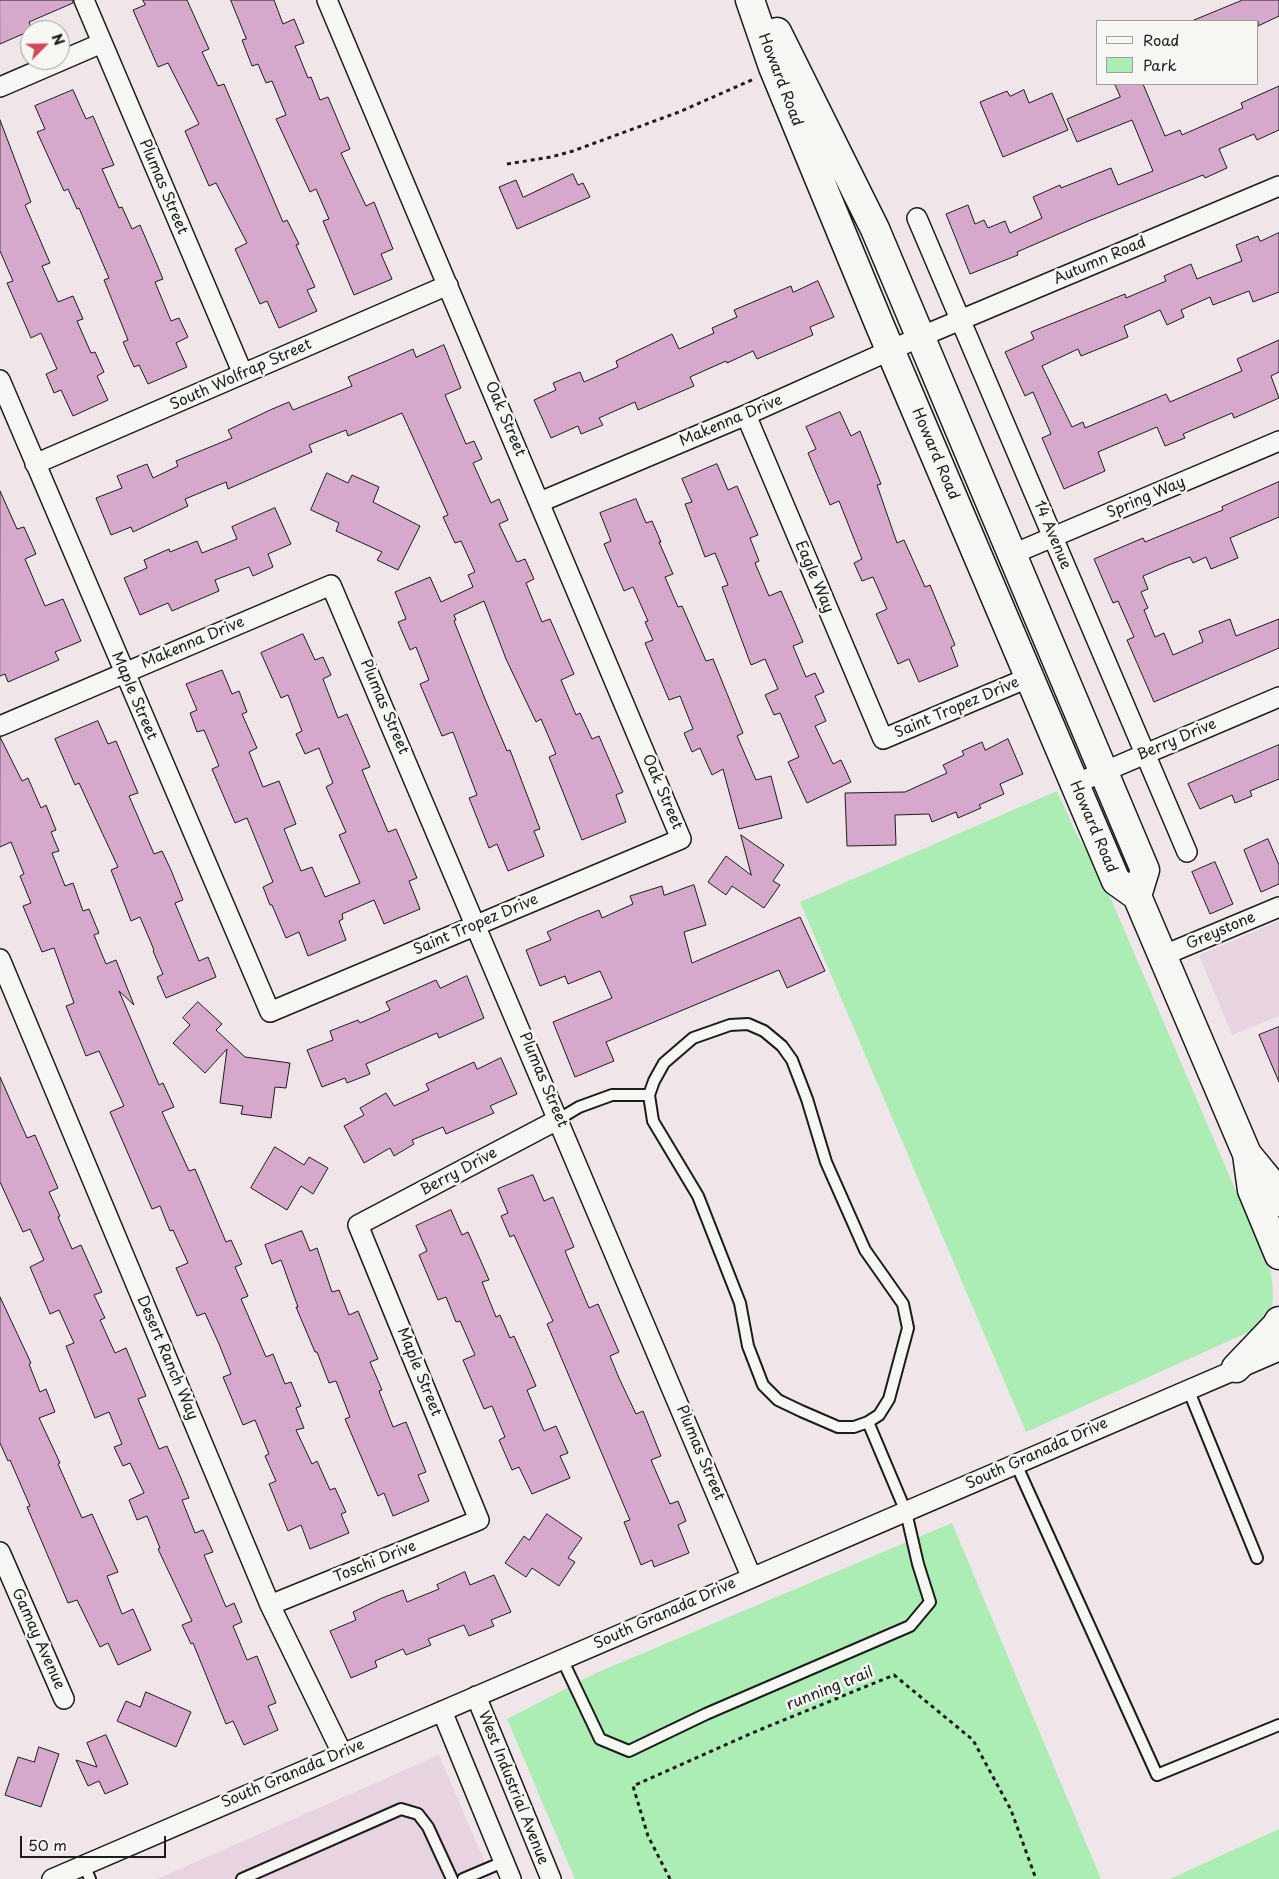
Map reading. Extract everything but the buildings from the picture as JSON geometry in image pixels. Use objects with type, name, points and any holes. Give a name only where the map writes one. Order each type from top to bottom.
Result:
[{"type":"main road","name":"Howard Road","points":[[750,0],[773,67],[890,350],[1116,881],[1137,896],[1146,870],[874,229],[761,0]]},
{"type":"main road","points":[[1137,896],[1247,1154],[1252,1190],[1277,1255]]},
{"type":"main road","points":[[1247,1154],[1270,1182],[1279,1202]]},
{"type":"main road","points":[[1236,1368],[1279,1321]]},
{"type":"street","name":"Plumas Street","points":[[84,0],[243,374]]},
{"type":"street","name":"Oak Street","points":[[327,0],[681,839]]},
{"type":"street","points":[[0,87],[102,43]]},
{"type":"street","name":"Autumn Road","points":[[920,337],[1279,186]]},
{"type":"street","name":"14 Avenue","points":[[917,218],[1187,852]]},
{"type":"street","name":"South Wolfrap Street","points":[[35,464],[448,285]]},
{"type":"street","name":"Makenna Drive","points":[[540,502],[746,415],[920,337]]},
{"type":"street","name":"Maple Street","points":[[0,380],[270,1012]]},
{"type":"street","name":"Eagle Way","points":[[746,415],[883,739]]},
{"type":"street","name":"Spring Way","points":[[1013,554],[1279,440]]},
{"type":"street","name":"Plumas Street","points":[[331,585],[477,925],[751,1576]]},
{"type":"street","name":"Makenna Drive","points":[[0,726],[331,585]]},
{"type":"street","name":"Saint Tropez Drive","points":[[883,739],[1030,677]]},
{"type":"street","name":"Berry Drive","points":[[1075,784],[1279,697]]},
{"type":"street","name":"Saint Tropez Drive","points":[[270,1012],[681,839]]},
{"type":"street","name":"Greystone","points":[[1162,956],[1279,907]]},
{"type":"street","name":"Desert Ranch Way","points":[[0,959],[270,1605],[342,1753]]},
{"type":"street","name":"Berry Drive","points":[[358,1225],[559,1119]]},
{"type":"street","name":"Maple Street","points":[[358,1225],[479,1520]]},
{"type":"street","name":"South Granada Drive","points":[[52,1879],[87,1872],[342,1753],[1279,1351]]},
{"type":"street","name":"Toschi Drive","points":[[270,1605],[479,1520]]},
{"type":"street","name":"Gamay Avenue","points":[[0,1552],[64,1699]]},
{"type":"street","name":"West Industrial Avenue","points":[[476,1696],[551,1879]]},
{"type":"street","points":[[442,1711],[511,1879]]},
{"type":"lane","points":[[748,1024],[764,1031],[782,1046],[792,1060],[807,1099],[826,1162],[865,1250],[903,1304],[908,1328],[889,1399],[879,1415],[868,1422],[854,1427],[838,1427],[778,1400],[763,1385],[748,1346],[737,1294],[698,1196],[653,1121],[649,1094],[664,1063],[693,1038],[730,1025],[748,1024]]},
{"type":"lane","points":[[559,1119],[579,1107],[612,1095],[649,1094]]},
{"type":"lane","points":[[1188,1389],[1257,1558]]},
{"type":"lane","points":[[562,1659],[600,1739],[629,1751],[706,1714],[910,1626],[930,1602],[918,1564],[906,1512],[868,1422]]},
{"type":"lane","points":[[1016,1464],[1157,1775],[1279,1725]]},
{"type":"lane","points":[[242,1879],[401,1809],[418,1814],[428,1827],[452,1879]]},
{"type":"lane","points":[[463,1879],[503,1862]]},
{"type":"path","points":[[507,164],[551,157],[573,151],[679,112],[761,76],[773,67]]},
{"type":"path","name":"running trail","points":[[670,1879],[648,1836],[633,1786],[752,1733],[894,1675],[974,1740],[1011,1810],[1036,1879]]},
{"type":"shaded area","points":[[1279,921],[1279,1016],[1232,1035],[1199,955]]},
{"type":"shaded area","points":[[439,1755],[492,1879],[157,1879]]},
{"type":"green space","points":[[1057,791],[1077,835],[1099,871],[1271,1273],[1273,1302],[1269,1314],[1260,1327],[1026,1432],[800,902]]},
{"type":"green space","points":[[952,1523],[1101,1879],[575,1879],[507,1719],[596,1673]]},
{"type":"green space","points":[[1279,1829],[1279,1879],[1170,1879]]}]
